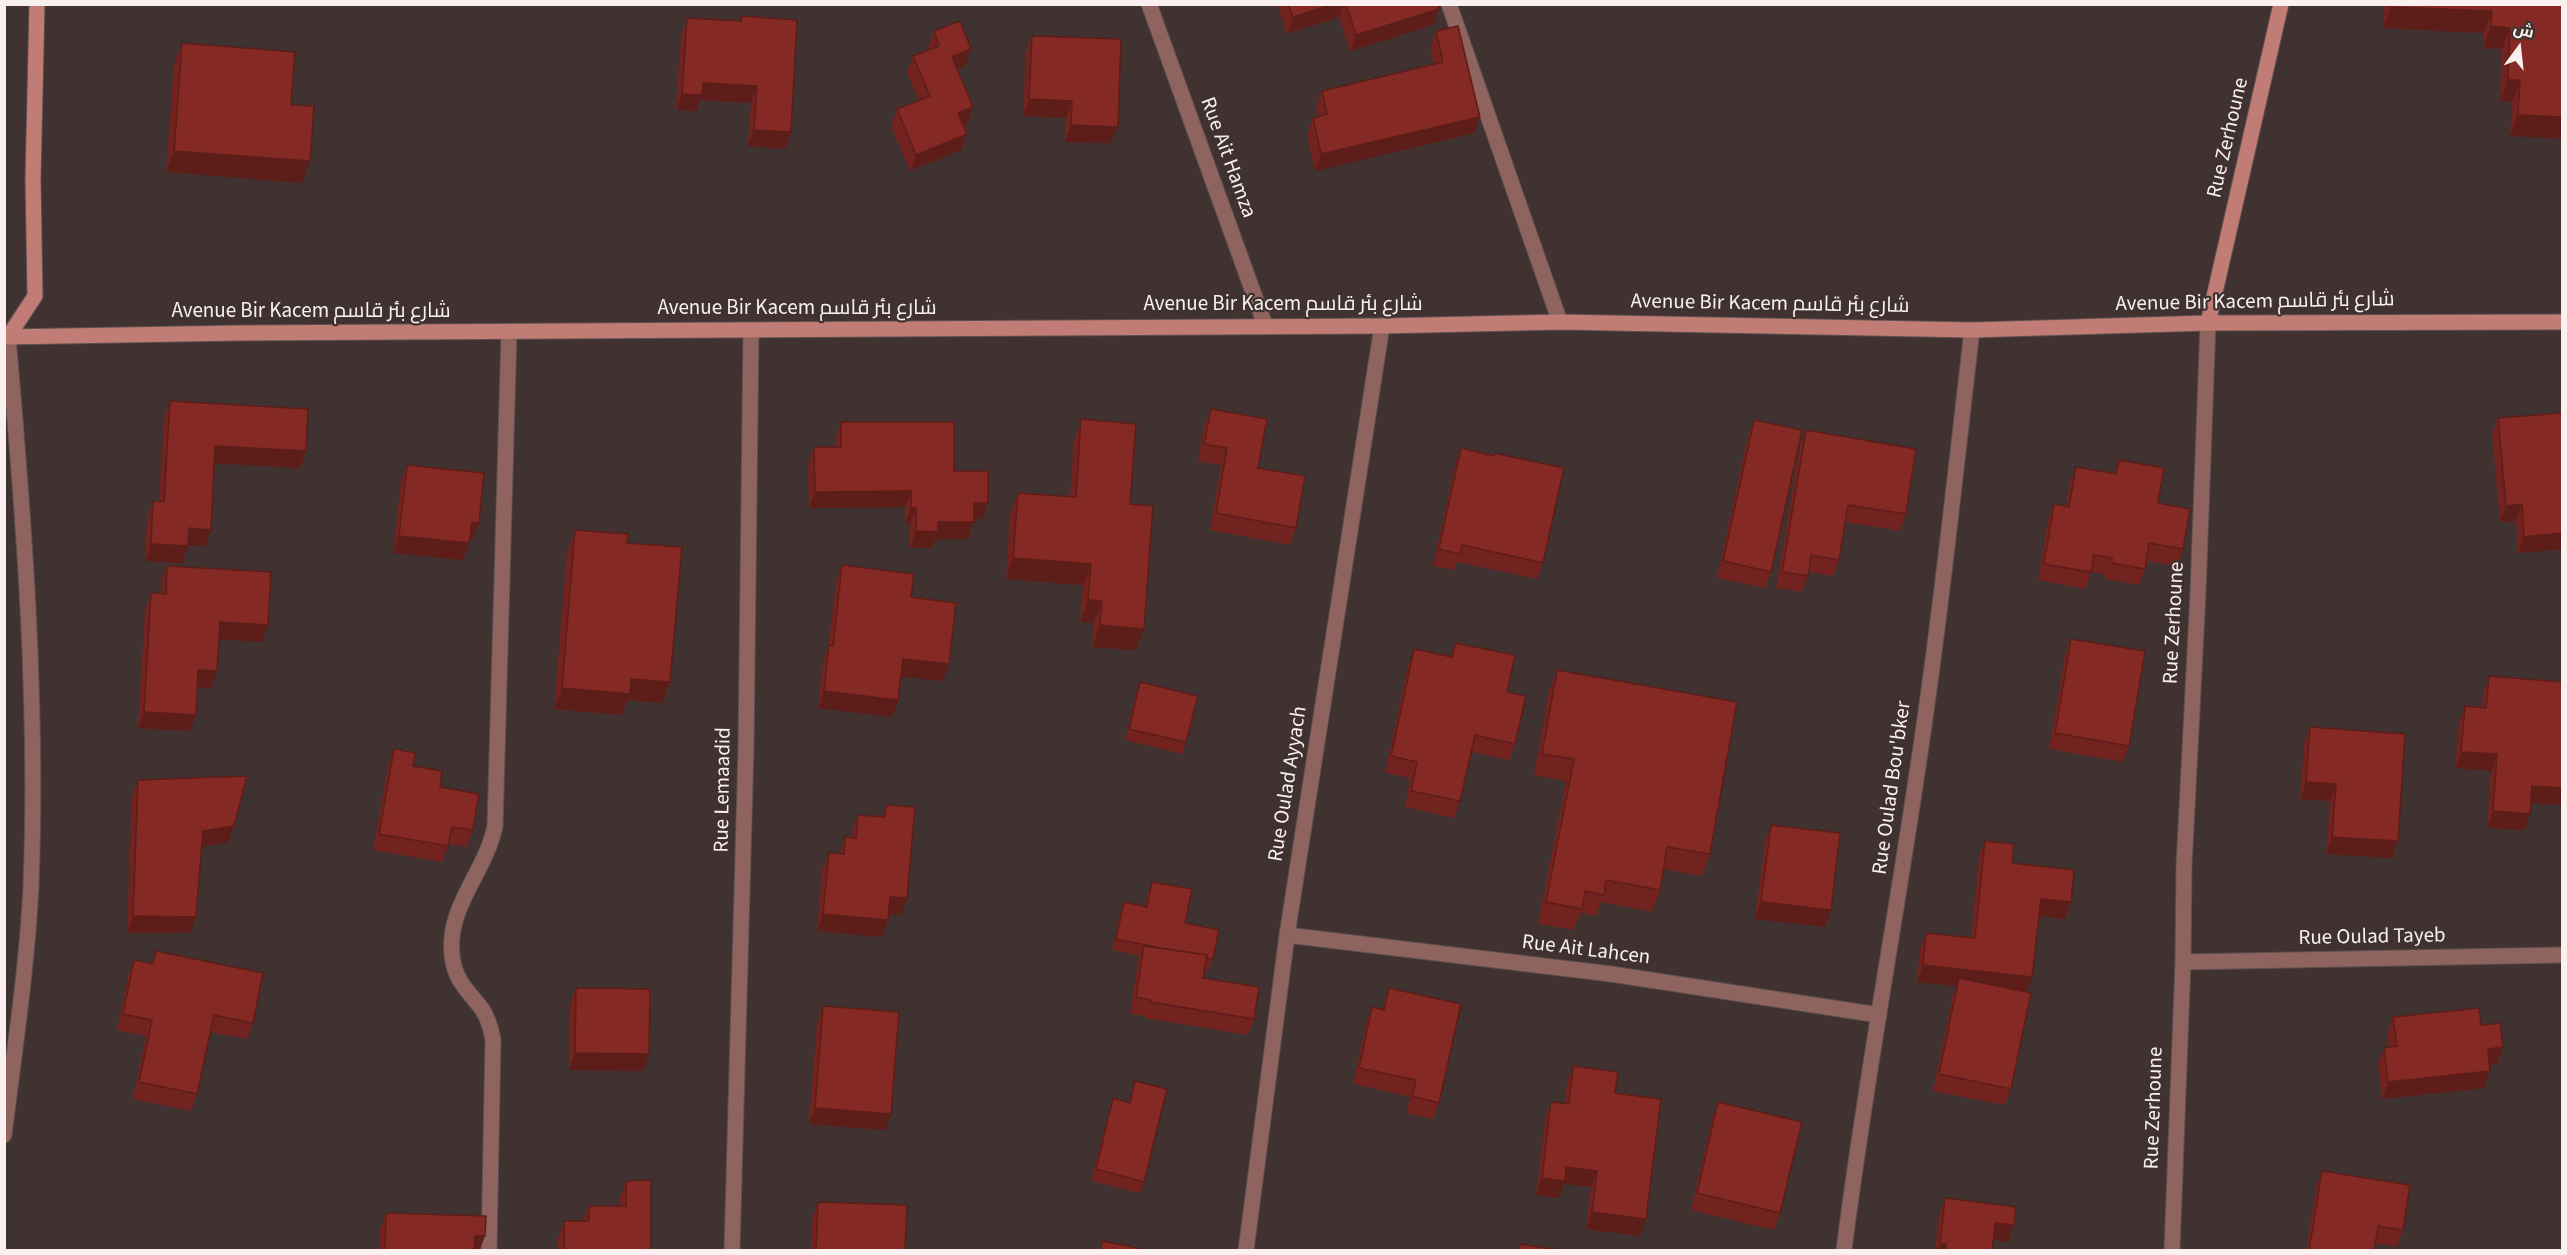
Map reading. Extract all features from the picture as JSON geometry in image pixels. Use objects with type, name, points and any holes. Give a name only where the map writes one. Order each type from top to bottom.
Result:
[{"type":"street","points":[[4,1135],[31,889],[33,808],[27,572],[6,336],[34,296],[33,179],[37,4]]},
{"type":"street","name":"Rue Ait Hamza","points":[[1149,4],[1265,325]]},
{"type":"street","points":[[1449,4],[1560,322]]},
{"type":"street","name":"Rue Zerhoune","points":[[2172,1251],[2183,962],[2184,866],[2198,593],[2208,323],[2281,4]]},
{"type":"street","name":"Avenue Bir Kacem شارع بئر قاسم","points":[[6,336],[1265,325],[1382,326],[1560,322],[1972,330],[2208,323],[2562,322]]},
{"type":"street","name":"Rue Oulad Ayyach","points":[[1245,1251],[1287,935],[1382,326]]},
{"type":"street","name":"Rue Lemaadid","points":[[732,1251],[746,748],[751,330]]},
{"type":"street","name":"Rue Oulad Bou'bker","points":[[1844,1251],[1854,1171],[1914,791],[1941,597],[1972,330]]},
{"type":"street","points":[[489,1251],[493,1040],[482,1010],[460,982],[453,962],[452,949],[455,919],[460,903],[485,860],[495,826],[509,332]]},
{"type":"street","name":"Rue Ait Lahcen","points":[[1287,935],[1611,974],[1880,1015]]},
{"type":"street","name":"Rue Oulad Tayeb","points":[[2183,962],[2562,955]]},
{"type":"building","points":[[1288,4],[1333,4],[1293,17]]},
{"type":"building","points":[[1346,4],[1438,4],[1439,9],[1356,35]]},
{"type":"building","points":[[2391,4],[2562,4],[2562,117],[2518,115],[2520,80],[2508,80],[2510,28],[2491,26],[2492,11],[2391,7]]},
{"type":"building","points":[[741,16],[797,20],[791,132],[754,130],[757,86],[703,83],[702,95],[682,94],[687,18],[741,21]]},
{"type":"building","points":[[960,21],[971,49],[952,57],[973,107],[958,113],[967,134],[916,155],[897,109],[930,96],[913,56],[939,46],[934,31]]},
{"type":"building","points":[[1458,26],[1480,117],[1321,154],[1313,118],[1327,114],[1322,91],[1443,62],[1436,31]]},
{"type":"building","points":[[1032,36],[1121,39],[1118,127],[1071,125],[1072,101],[1029,99]]},
{"type":"building","points":[[182,43],[295,52],[291,105],[314,106],[310,161],[174,151]]},
{"type":"building","points":[[170,401],[308,409],[306,451],[215,446],[211,530],[189,528],[188,546],[151,544],[153,501],[164,502]]},
{"type":"building","points":[[1211,409],[1267,419],[1258,468],[1305,476],[1296,528],[1216,513],[1227,448],[1204,444]]},
{"type":"building","points":[[2562,413],[2562,533],[2524,537],[2522,504],[2506,506],[2498,418]]},
{"type":"building","points":[[1081,419],[1136,424],[1130,504],[1153,506],[1144,629],[1100,625],[1102,601],[1088,600],[1091,564],[1013,558],[1018,493],[1076,497]]},
{"type":"building","points":[[1754,420],[1802,430],[1771,572],[1723,561]]},
{"type":"building","points":[[841,422],[954,422],[954,471],[988,471],[988,503],[974,503],[974,522],[938,522],[938,532],[916,531],[916,508],[911,508],[911,491],[815,492],[814,447],[841,447]]},
{"type":"building","points":[[1806,430],[1916,449],[1906,514],[1848,505],[1839,560],[1811,555],[1808,576],[1782,572]]},
{"type":"building","points":[[1461,448],[1564,468],[1543,563],[1462,545],[1460,554],[1439,549]]},
{"type":"building","points":[[2119,460],[2164,468],[2158,503],[2190,509],[2183,549],[2149,543],[2145,569],[2112,563],[2112,558],[2094,555],[2091,572],[2044,564],[2054,504],[2069,507],[2076,467],[2116,474]]},
{"type":"building","points":[[407,465],[484,473],[479,523],[472,522],[469,543],[399,536]]},
{"type":"building","points":[[575,530],[628,534],[627,543],[682,547],[670,682],[631,679],[630,694],[562,688]]},
{"type":"building","points":[[842,565],[914,574],[911,597],[956,603],[949,664],[903,659],[898,700],[824,691],[829,645],[833,646]]},
{"type":"building","points":[[167,566],[271,572],[268,625],[220,622],[217,671],[198,670],[196,715],[144,712],[151,593],[166,594]]},
{"type":"building","points":[[2071,639],[2145,651],[2129,746],[2055,733]]},
{"type":"building","points":[[1455,643],[1515,655],[1507,692],[1526,696],[1515,744],[1475,735],[1460,801],[1411,791],[1417,762],[1391,756],[1414,649],[1452,657]]},
{"type":"building","points":[[1557,670],[1737,702],[1710,854],[1667,847],[1660,890],[1606,880],[1604,895],[1585,891],[1582,909],[1546,902],[1574,759],[1542,754]]},
{"type":"building","points":[[2489,676],[2562,682],[2562,788],[2532,786],[2530,814],[2493,811],[2497,754],[2461,752],[2465,706],[2486,708]]},
{"type":"building","points":[[1140,682],[1198,696],[1186,742],[1129,729]]},
{"type":"building","points":[[2310,727],[2405,734],[2398,841],[2332,837],[2336,784],[2306,782]]},
{"type":"building","points":[[394,749],[415,753],[413,766],[442,771],[440,787],[479,794],[473,830],[452,827],[448,846],[379,834]]},
{"type":"building","points":[[247,776],[234,826],[203,831],[196,917],[133,916],[138,780]]},
{"type":"building","points":[[886,805],[915,807],[907,898],[890,897],[888,920],[823,914],[829,853],[844,854],[845,837],[856,838],[858,815],[885,817]]},
{"type":"building","points":[[1771,825],[1840,833],[1831,910],[1761,902]]},
{"type":"building","points":[[1985,841],[2014,844],[2012,863],[2074,870],[2071,902],[2041,899],[2032,977],[1923,965],[1926,933],[1975,938]]},
{"type":"building","points":[[1152,882],[1192,889],[1185,923],[1219,930],[1213,959],[1207,958],[1207,955],[1116,939],[1124,902],[1147,907]]},
{"type":"building","points":[[1144,946],[1207,955],[1203,978],[1259,987],[1254,1019],[1151,1002],[1151,1000],[1136,997]]},
{"type":"building","points":[[156,951],[263,973],[253,1023],[214,1015],[197,1094],[139,1082],[152,1020],[123,1014],[134,960],[153,964]]},
{"type":"building","points":[[1959,978],[2031,993],[2011,1089],[1939,1074]]},
{"type":"building","points":[[576,988],[650,989],[649,1054],[575,1053]]},
{"type":"building","points":[[1389,988],[1461,1004],[1439,1103],[1412,1096],[1416,1080],[1359,1068],[1372,1007],[1384,1010]]},
{"type":"building","points":[[823,1006],[899,1012],[891,1114],[815,1108]]},
{"type":"building","points":[[2479,1008],[2481,1025],[2500,1023],[2503,1047],[2488,1049],[2490,1071],[2388,1082],[2384,1048],[2397,1046],[2393,1017]]},
{"type":"building","points":[[1573,1066],[1618,1072],[1615,1093],[1661,1099],[1646,1219],[1592,1212],[1597,1171],[1566,1167],[1565,1181],[1542,1178],[1551,1102],[1569,1104]]},
{"type":"building","points":[[1135,1081],[1167,1089],[1144,1182],[1096,1169],[1113,1098],[1130,1103]]},
{"type":"building","points":[[1718,1102],[1802,1122],[1780,1213],[1697,1193]]},
{"type":"building","points":[[2322,1171],[2410,1185],[2403,1230],[2378,1226],[2374,1251],[2309,1251]]},
{"type":"building","points":[[651,1180],[651,1251],[564,1251],[564,1221],[589,1221],[589,1206],[626,1206],[626,1181]]},
{"type":"building","points":[[1945,1198],[2016,1207],[2014,1225],[1995,1223],[1992,1251],[1945,1251],[1946,1244],[1940,1244]]},
{"type":"building","points":[[818,1202],[907,1205],[905,1251],[816,1251]]},
{"type":"building","points":[[386,1213],[486,1216],[485,1236],[475,1236],[474,1251],[385,1251]]},
{"type":"building","points":[[1102,1241],[1153,1251],[1101,1251]]},
{"type":"building","points":[[1520,1244],[1567,1251],[1519,1251]]}]
